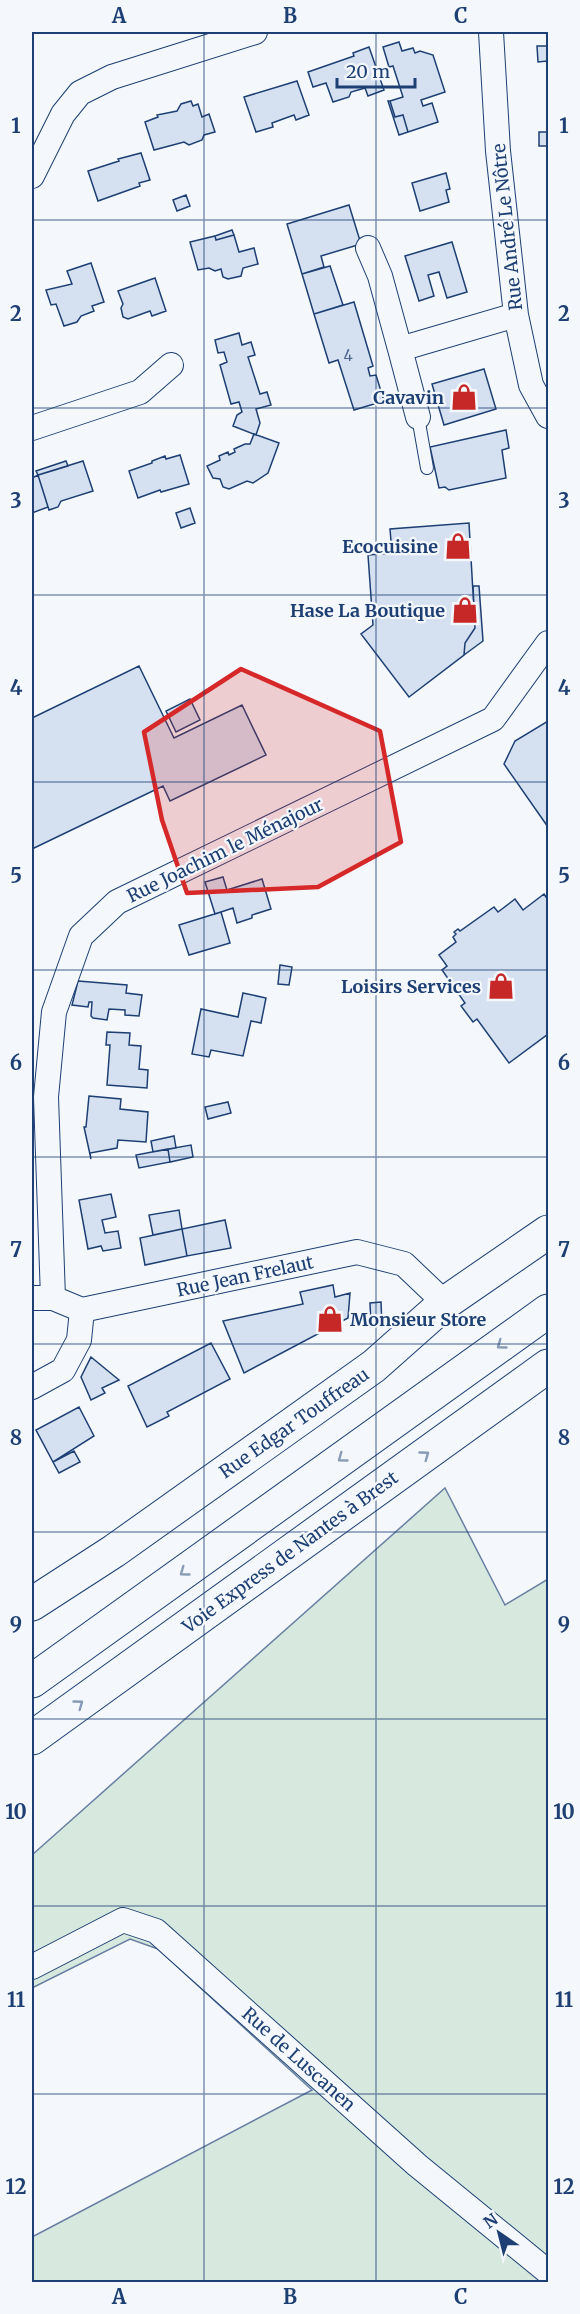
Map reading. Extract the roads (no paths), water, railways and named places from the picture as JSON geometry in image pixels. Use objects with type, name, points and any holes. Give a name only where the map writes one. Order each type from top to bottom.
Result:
[{"type":"main road","name":"Rue Edgar Touffreau","points":[[32,1604],[114,1551],[374,1366],[445,1304],[549,1233]]},
{"type":"main road","points":[[32,1681],[549,1311]]},
{"type":"main road","name":"Voie Express de Nantes à Brest","points":[[32,1738],[549,1366]]},
{"type":"street","points":[[32,176],[63,114],[80,93],[112,77],[254,32]]},
{"type":"street","name":"Rue André Le Nôtre","points":[[491,32],[498,151],[516,315],[531,385],[549,416]]},
{"type":"street","points":[[368,248],[380,276],[418,417]]},
{"type":"street","points":[[400,349],[516,315]]},
{"type":"street","points":[[32,428],[140,392],[171,365]]},
{"type":"street","name":"Rue Joachim le Ménajour","points":[[42,1298],[39,1096],[54,1012],[81,936],[117,902],[493,719],[549,643]]},
{"type":"street","name":"Rue Jean Frelaut","points":[[82,1310],[357,1252],[404,1264],[445,1304]]},
{"type":"street","points":[[32,1387],[63,1370],[79,1340],[82,1310],[42,1298]]},
{"type":"street","name":"Rue de Luscanen","points":[[32,1967],[123,1920],[156,1931],[417,2165],[549,2272]]},
{"type":"lane","points":[[418,417],[427,468]]},
{"type":"place","name":"Cavavin","points":[[464,397]]},
{"type":"place","name":"Ecocuisine","points":[[458,546]]},
{"type":"place","name":"Hase La Boutique","points":[[465,610]]},
{"type":"place","name":"Loisirs Services","points":[[501,986]]},
{"type":"place","name":"Monsieur Store","points":[[330,1319]]}]
